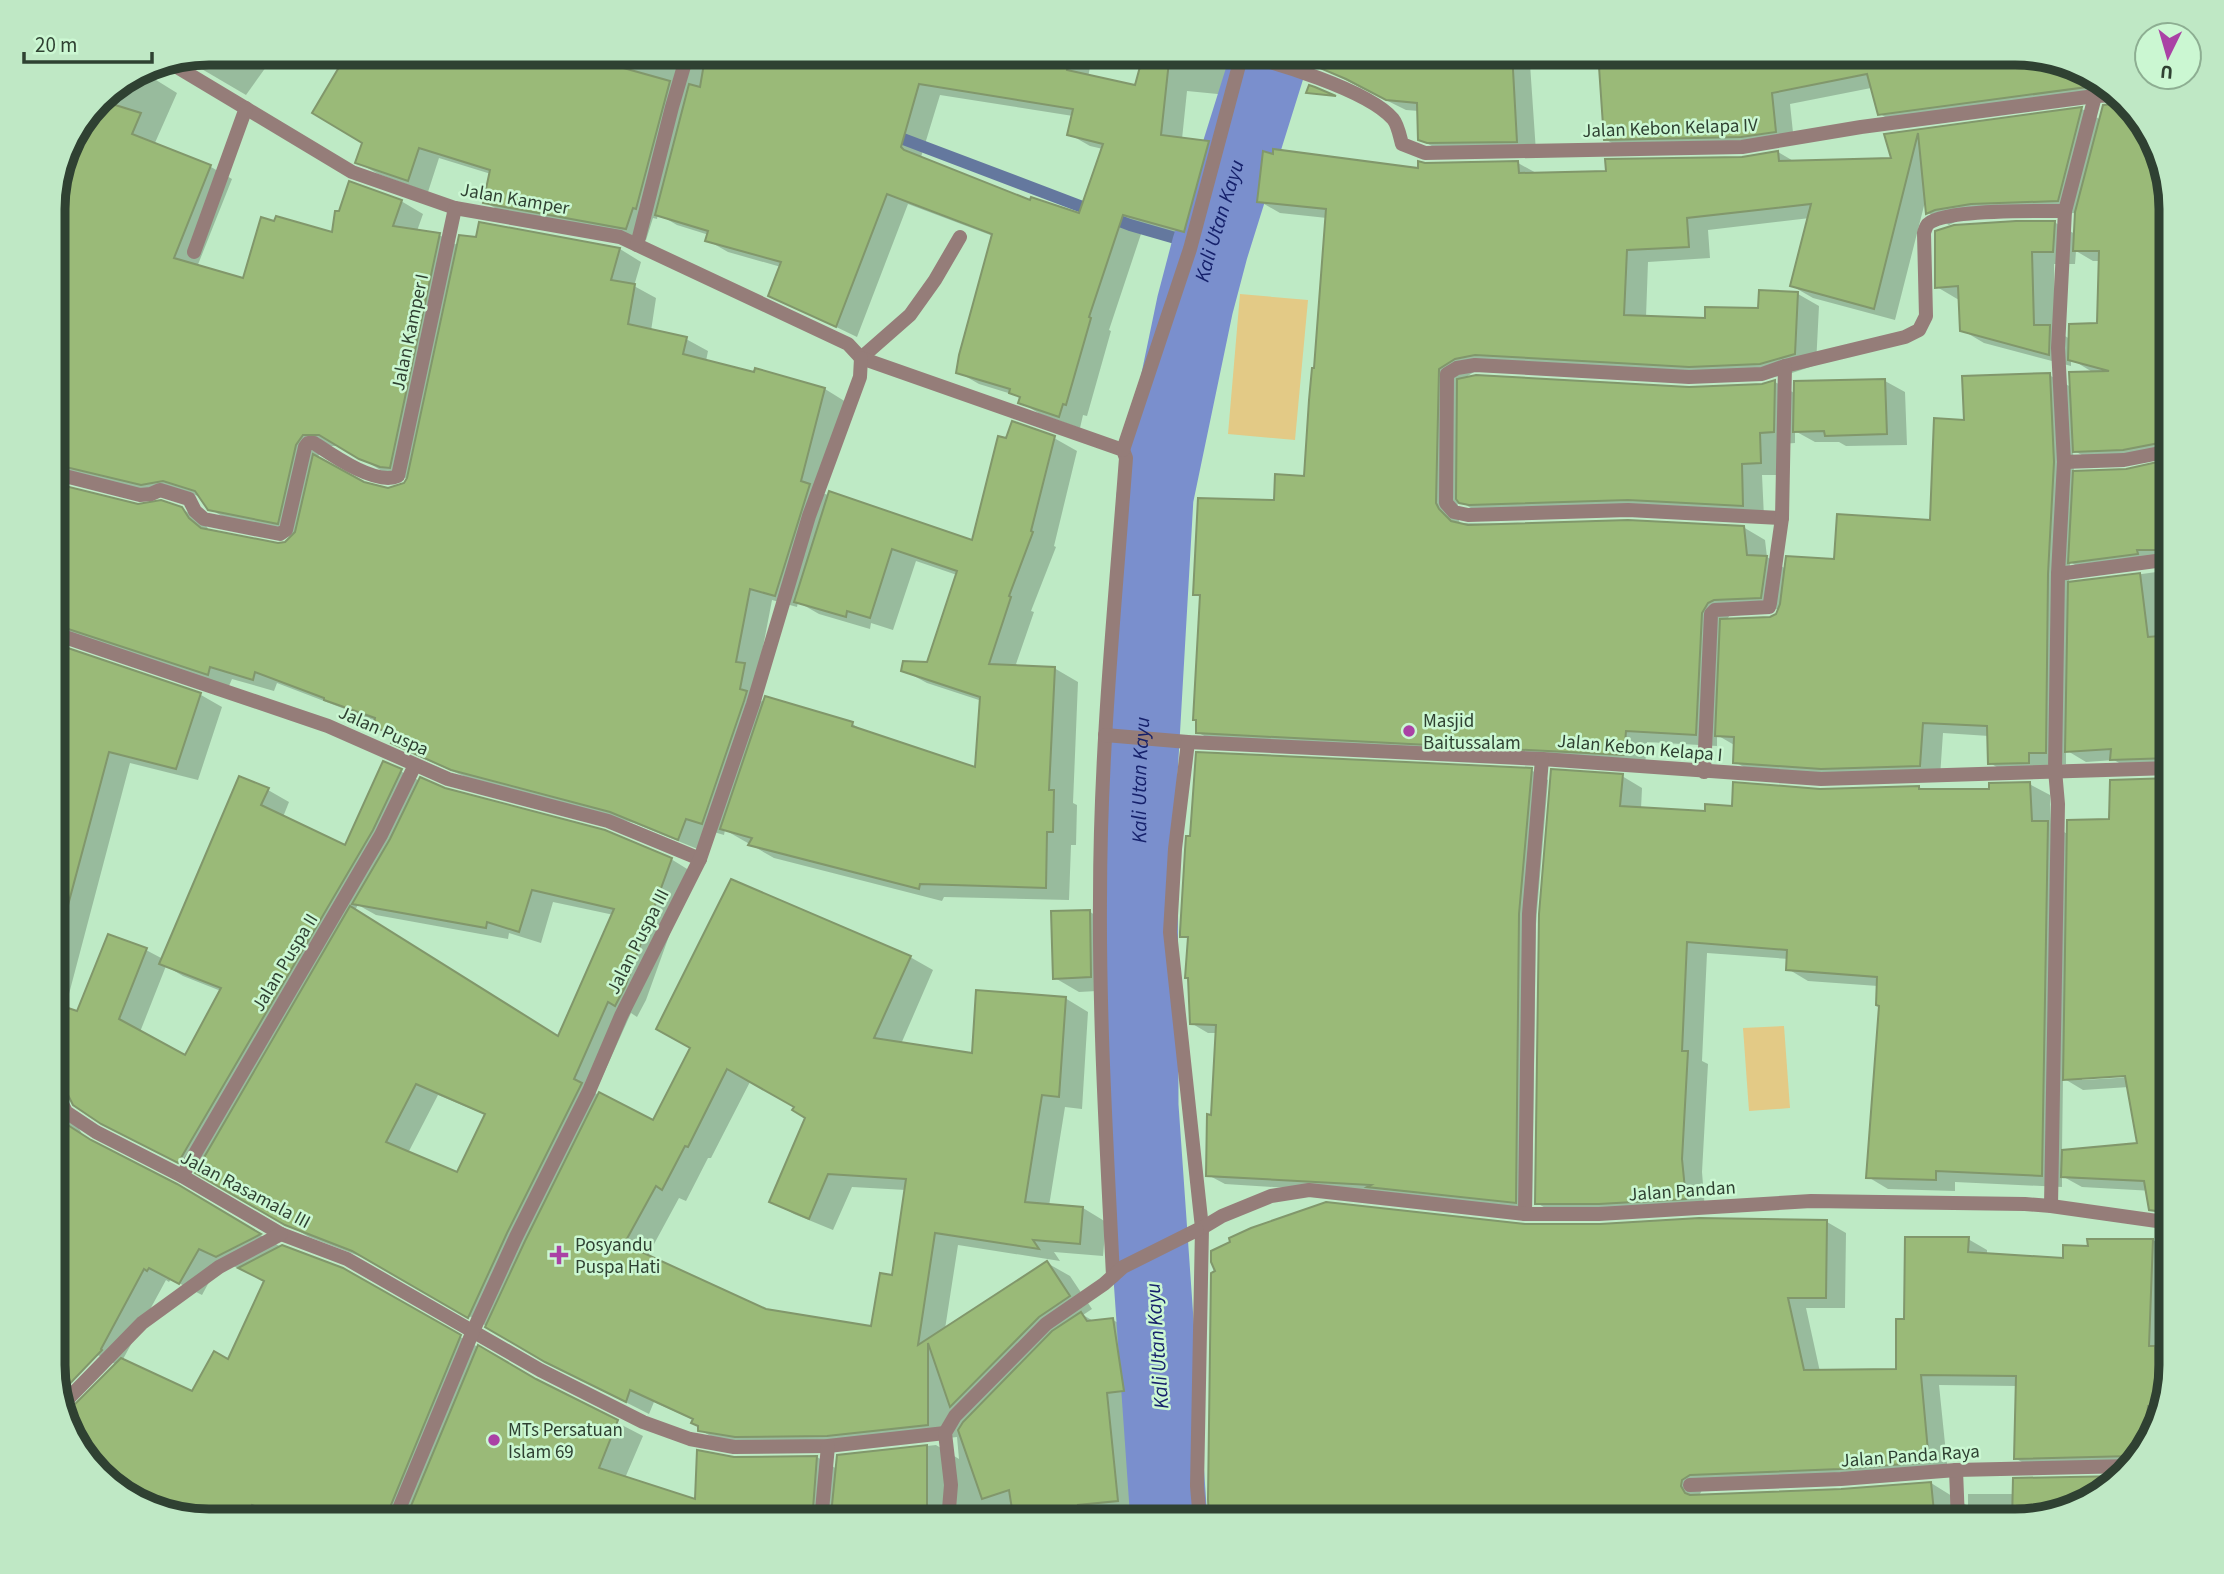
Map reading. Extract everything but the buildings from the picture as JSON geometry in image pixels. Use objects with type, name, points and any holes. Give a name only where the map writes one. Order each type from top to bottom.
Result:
[{"type":"street","points":[[637,245],[685,65]]},
{"type":"street","points":[[1118,1271],[1104,1083],[1100,898],[1105,735],[1126,458],[1123,450],[1190,249],[1239,65]]},
{"type":"street","name":"Jalan Kebon Kelapa IV","points":[[1281,65],[1372,102],[1395,120],[1402,144],[1425,153],[1742,147],[1861,127],[2104,96]]},
{"type":"street","name":"Jalan Kamper","points":[[179,68],[352,172],[454,208],[620,237],[848,344],[861,358],[1123,450]]},
{"type":"street","points":[[2051,1206],[2058,804],[2055,770],[2064,462],[2058,348],[2066,211],[2097,90]]},
{"type":"street","points":[[194,252],[246,108]]},
{"type":"street","name":"Jalan Kamper I","points":[[65,475],[140,495],[160,490],[189,499],[195,512],[204,519],[280,534],[286,530],[308,443],[314,443],[349,466],[387,479],[398,476],[454,208]]},
{"type":"street","points":[[1782,518],[1628,510],[1468,515],[1454,512],[1446,503],[1447,374],[1457,368],[1475,365],[1689,377],[1762,374],[1905,337],[1919,330],[1926,316],[1924,233],[1927,224],[1937,219],[1981,213],[2066,211]]},
{"type":"street","points":[[861,358],[910,315],[935,280],[960,237]]},
{"type":"street","name":"Jalan Puspa III","points":[[399,1509],[473,1331],[516,1237],[589,1091],[621,1016],[700,859],[753,704],[808,516],[860,377],[861,358]]},
{"type":"street","points":[[1704,772],[1711,614],[1714,610],[1769,607],[1782,518],[1785,366]]},
{"type":"street","points":[[2064,462],[2124,460],[2159,453]]},
{"type":"street","points":[[2059,574],[2159,561]]},
{"type":"street","name":"Jalan Puspa","points":[[65,637],[316,722],[448,779],[608,821],[700,859]]},
{"type":"street","name":"Jalan Kebon Kelapa I","points":[[1105,735],[1542,759],[1821,779],[2159,768]]},
{"type":"street","points":[[1181,741],[1170,932],[1199,1229],[1200,1509]]},
{"type":"street","points":[[1525,1213],[1529,914],[1542,759]]},
{"type":"street","name":"Jalan Puspa II","points":[[182,1176],[381,835],[415,765]]},
{"type":"street","name":"Jalan Rasamala III","points":[[65,1110],[96,1132],[182,1176],[281,1234],[347,1259],[592,1397],[643,1422],[690,1438],[734,1447],[828,1446],[945,1433]]},
{"type":"street","name":"Jalan Pandan","points":[[945,1433],[974,1395],[1046,1324],[1118,1271],[1222,1216],[1271,1196],[1309,1190],[1525,1213],[1600,1214],[1811,1201],[2051,1206],[2159,1221]]},
{"type":"street","points":[[69,1398],[142,1323],[219,1267],[281,1234]]},
{"type":"street","points":[[945,1433],[951,1485],[949,1509]]},
{"type":"street","points":[[822,1509],[828,1446]]},
{"type":"street","name":"Jalan Panda Raya","points":[[1690,1485],[1841,1479],[1956,1470],[2118,1466]]},
{"type":"street","points":[[1956,1470],[1958,1509]]},
{"type":"shaded area","points":[[1240,294],[1308,300],[1295,440],[1228,434]]},
{"type":"shaded area","points":[[1784,1026],[1790,1108],[1749,1111],[1743,1028]]},
{"type":"waterway","name":"Kali Utan Kayu","points":[[1168,1509],[1140,1106],[1139,775],[1155,497],[1195,305],[1267,65]]},
{"type":"waterway","points":[[890,134],[1130,225],[1210,248]]},
{"type":"place","name":"Masjid Baitussalam","points":[[1409,731]]},
{"type":"place","name":"Posyandu Puspa Hati","points":[[559,1255]]},
{"type":"place","name":"MTs Persatuan Islam 69","points":[[494,1440]]}]
